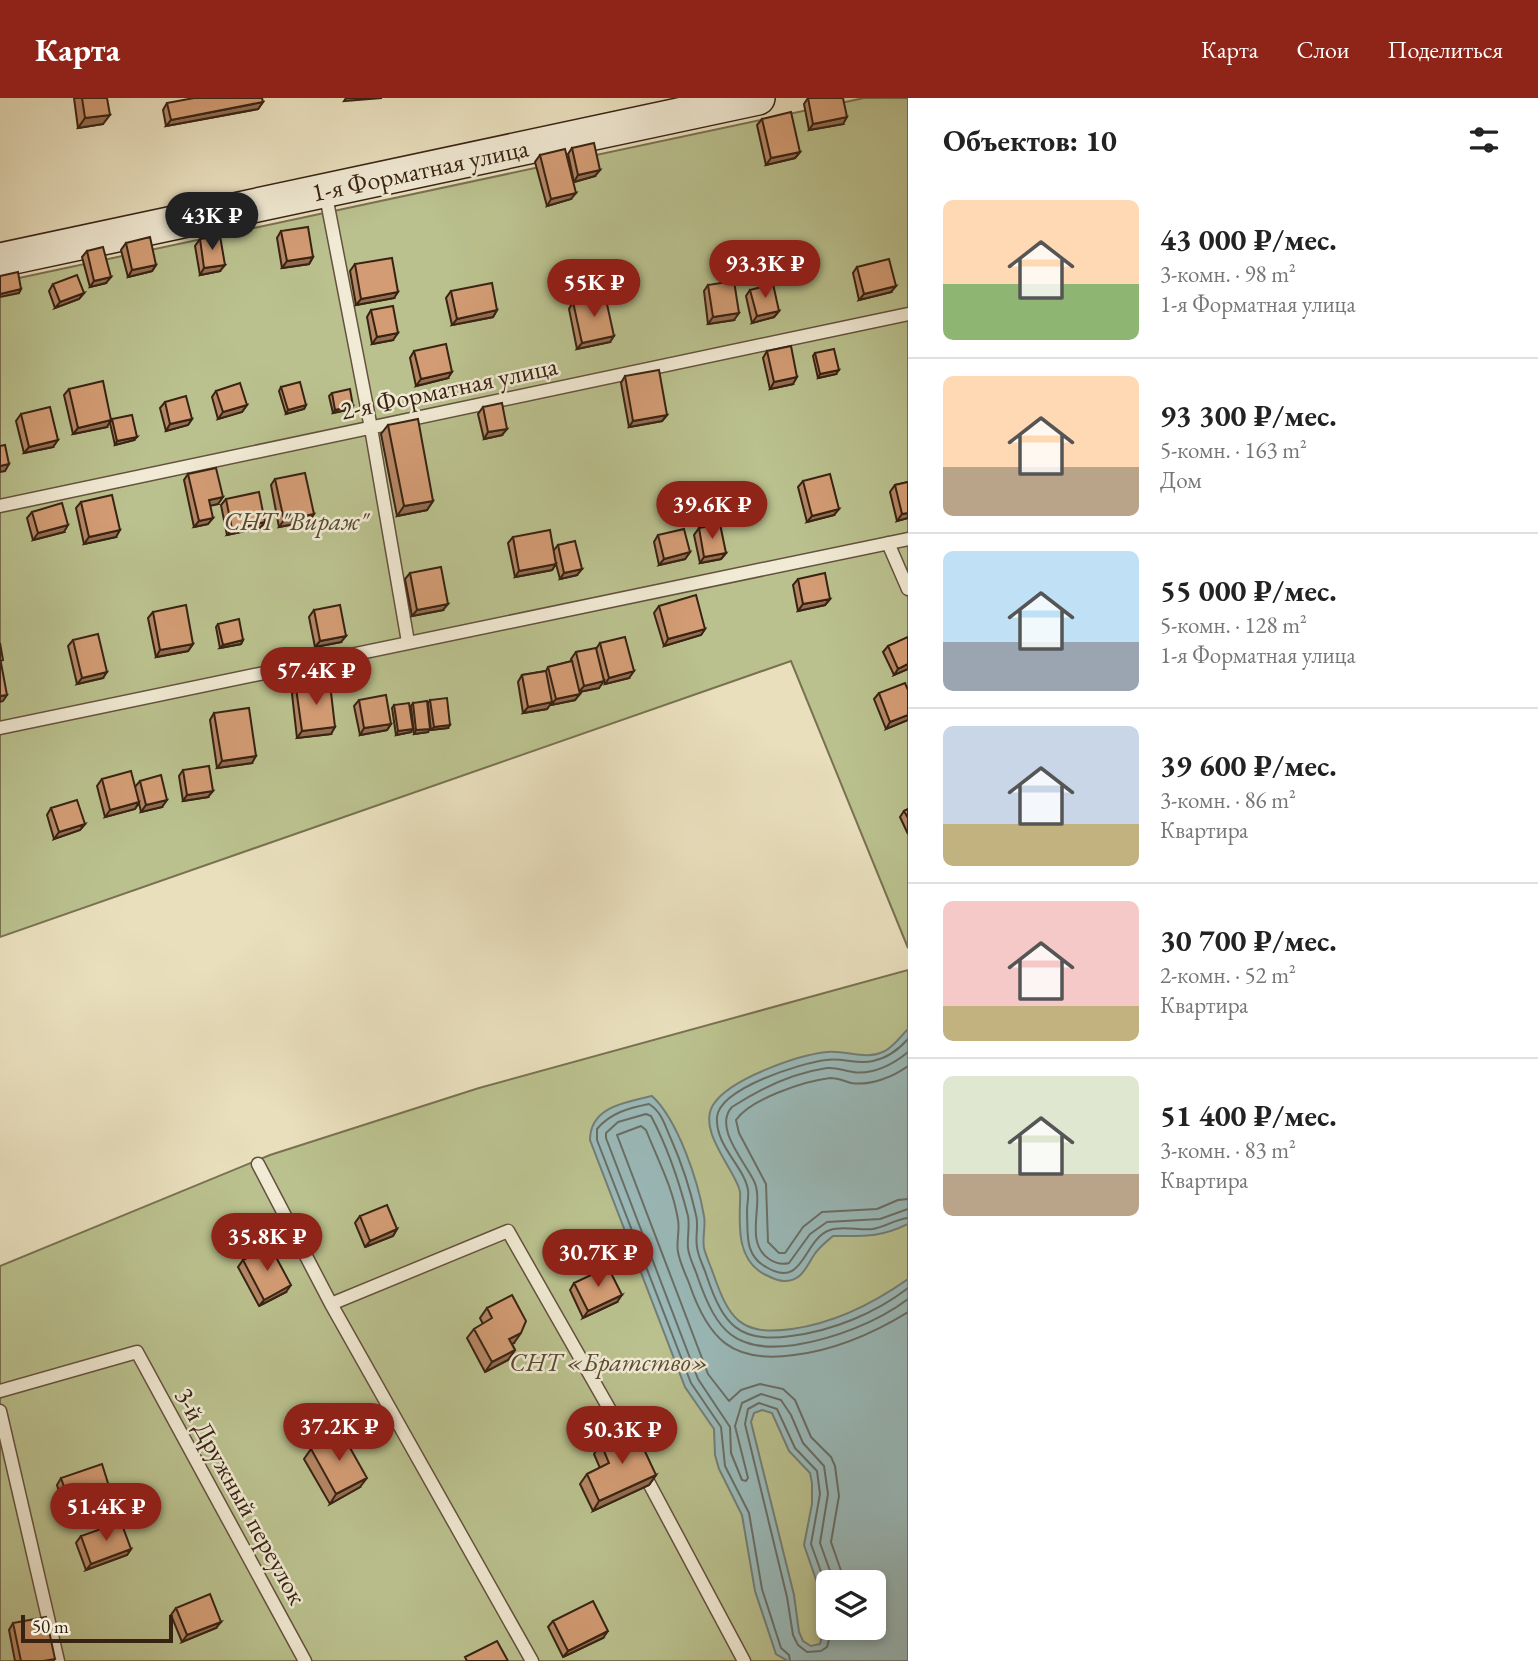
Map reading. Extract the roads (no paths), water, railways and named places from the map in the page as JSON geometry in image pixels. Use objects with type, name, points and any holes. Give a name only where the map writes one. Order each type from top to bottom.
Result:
[{"type":"street","name":"1-я Форматная улица","points":[[0,260],[758,98]]},
{"type":"lane","points":[[324,190],[371,428],[408,642]]},
{"type":"lane","name":"2-я Форматная улица","points":[[0,506],[908,314]]},
{"type":"lane","points":[[0,728],[908,539]]},
{"type":"lane","points":[[888,543],[908,589]]},
{"type":"lane","points":[[258,1164],[331,1304],[532,1661]]},
{"type":"lane","points":[[331,1304],[508,1231],[627,1438],[649,1485],[744,1661]]},
{"type":"lane","name":"3-й Дружный переулок","points":[[0,1391],[137,1352],[305,1661]]},
{"type":"lane","points":[[0,1411],[58,1661]]},
{"type":"water","points":[[908,1029],[908,1224],[880,1234],[833,1236],[795,1279],[784,1281],[764,1274],[749,1261],[742,1243],[740,1190],[713,1136],[709,1115],[713,1105],[733,1086],[782,1063],[827,1052],[878,1054],[891,1046]]},
{"type":"water","points":[[652,1096],[670,1120],[692,1169],[701,1202],[706,1254],[725,1302],[739,1321],[760,1330],[808,1326],[853,1311],[908,1279],[908,1661],[788,1661],[776,1654],[755,1591],[742,1515],[715,1455],[714,1429],[685,1387],[590,1140],[596,1120],[603,1113],[621,1104]],"holes":[[[762,1410],[772,1413],[789,1451],[810,1473],[812,1504],[804,1545],[816,1580],[816,1570],[886,1570],[886,1640],[821,1640],[820,1644],[811,1646],[803,1641],[751,1422],[754,1413]]]},
{"type":"park label","name":"СНТ \"Вираж\"","points":[[296,521]]},
{"type":"park label","name":"СНТ «Братство»","points":[[609,1362]]}]
